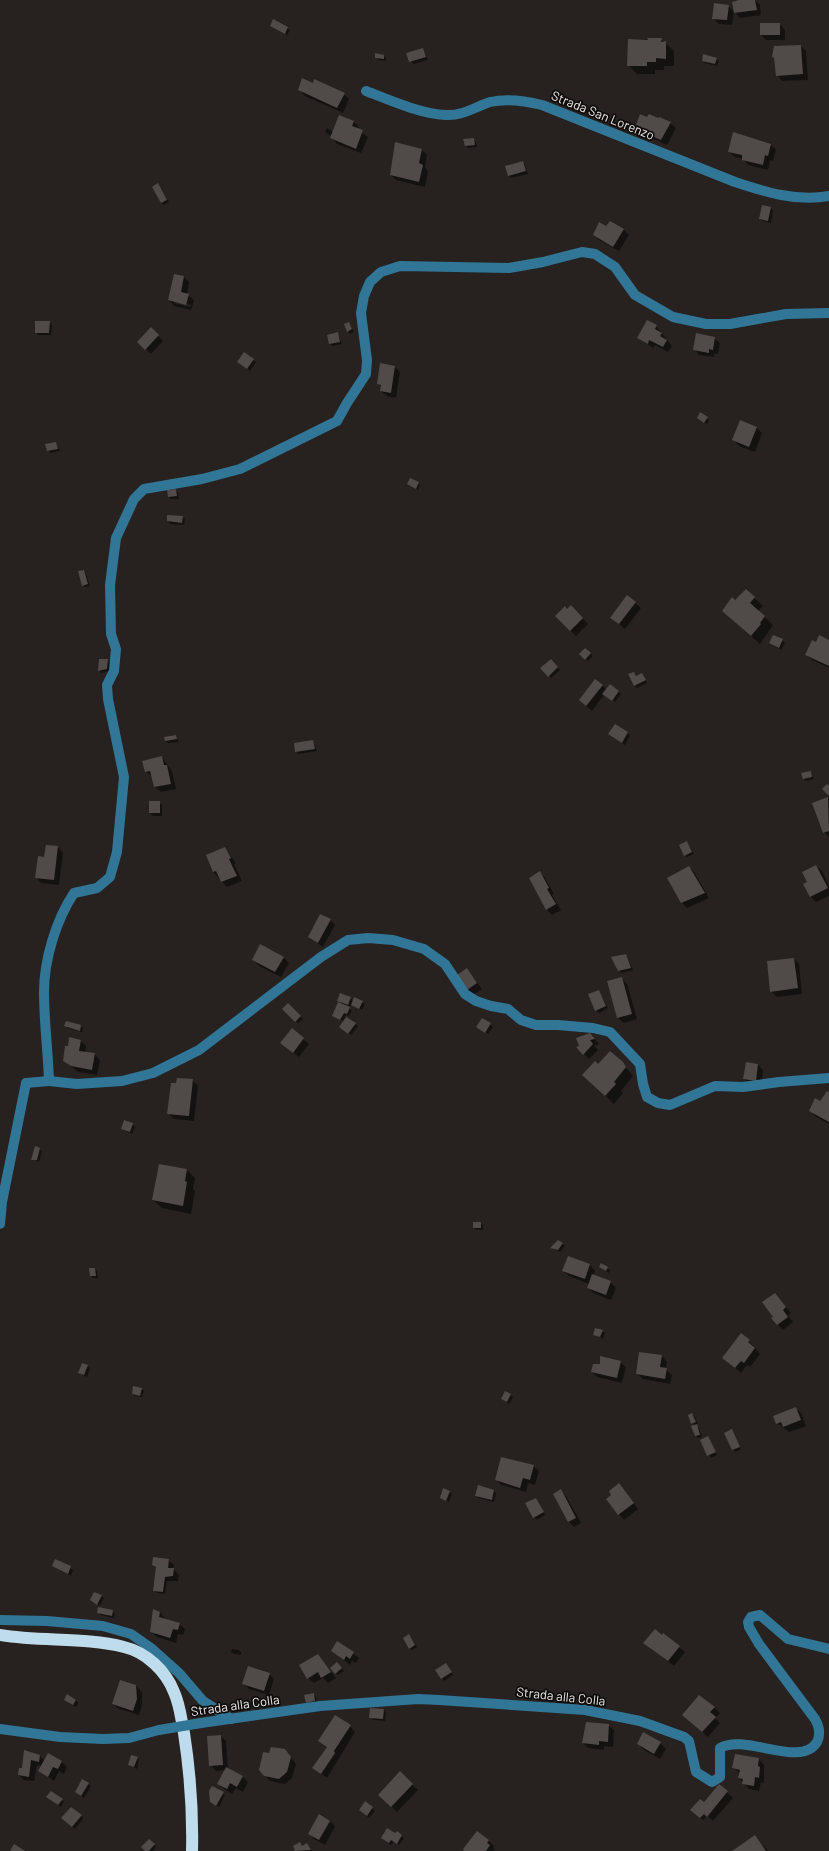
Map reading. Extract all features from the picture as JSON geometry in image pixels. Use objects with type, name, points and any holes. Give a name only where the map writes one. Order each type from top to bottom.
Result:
[{"type":"highway","points":[[0,1635],[24,1639],[105,1643],[126,1647],[155,1664],[166,1677],[180,1708],[188,1756],[193,1819],[192,1851]]},
{"type":"street","name":"Strada San Lorenzo","points":[[366,90],[403,105],[446,115],[468,112],[491,102],[520,100],[542,105],[756,190],[793,198],[820,198],[829,196]]},
{"type":"street","points":[[49,1081],[44,991],[47,964],[58,924],[74,893],[97,888],[110,877],[117,852],[124,777],[108,699],[107,685],[114,671],[116,649],[111,634],[110,585],[116,538],[134,499],[144,489],[202,479],[240,469],[337,422],[346,403],[366,374],[367,360],[361,313],[364,296],[370,282],[381,272],[400,266],[509,268],[543,262],[582,252],[595,254],[615,267],[635,295],[673,317],[706,324],[730,324],[786,314],[829,313]]},
{"type":"street","points":[[0,1224],[5,1188],[26,1083],[49,1081],[76,1084],[122,1081],[153,1073],[199,1050],[321,958],[348,940],[368,938],[393,940],[424,949],[445,964],[466,994],[476,1001],[491,1006],[508,1009],[521,1020],[536,1025],[558,1024],[593,1028],[610,1032],[640,1064],[643,1084],[647,1097],[658,1103],[670,1105],[715,1086],[743,1086],[829,1078]]},
{"type":"street","name":"Strada alla Colla","points":[[0,1729],[60,1737],[103,1739],[129,1738],[159,1730],[320,1706],[418,1699],[585,1710],[640,1721],[684,1737],[689,1742],[696,1772],[712,1782],[720,1777],[720,1748],[726,1745],[748,1744],[782,1752],[796,1752],[812,1748],[820,1732],[815,1719],[759,1644],[749,1627],[748,1622],[751,1617],[757,1614],[762,1616],[788,1639],[829,1649]]},
{"type":"street","points":[[0,1620],[47,1621],[102,1626],[131,1634],[151,1648],[180,1673],[203,1701],[231,1719]]},
{"type":"building","points":[[739,0],[755,0],[757,10],[734,13],[732,2]]},
{"type":"building","points":[[714,3],[729,5],[727,20],[712,19]]},
{"type":"building","points":[[273,19],[288,27],[285,34],[270,26]]},
{"type":"building","points":[[760,23],[780,23],[780,35],[760,35]]},
{"type":"building","points":[[647,38],[662,38],[661,42],[666,41],[666,59],[656,58],[656,62],[647,62],[647,66],[627,66],[628,39],[648,40]]},
{"type":"building","points":[[801,45],[803,74],[776,76],[774,58],[772,57],[774,46]]},
{"type":"building","points":[[423,48],[426,57],[409,62],[406,53]]},
{"type":"building","points":[[375,53],[384,55],[384,59],[375,58]]},
{"type":"building","points":[[703,54],[717,58],[715,64],[702,61]]},
{"type":"building","points":[[302,78],[313,83],[314,79],[345,93],[337,108],[298,90]]},
{"type":"building","points":[[640,114],[647,117],[649,114],[671,122],[661,140],[642,132],[643,129],[636,125]]},
{"type":"building","points":[[339,115],[354,121],[352,126],[363,130],[356,149],[330,138]]},
{"type":"building","points":[[733,132],[771,144],[768,156],[765,155],[763,165],[742,160],[742,155],[728,152]]},
{"type":"building","points":[[474,138],[475,145],[465,146],[463,139]]},
{"type":"building","points":[[395,142],[422,149],[419,163],[423,165],[419,182],[390,175]]},
{"type":"building","points":[[523,161],[526,171],[508,176],[505,166]]},
{"type":"building","points":[[158,183],[167,200],[161,203],[152,187]]},
{"type":"building","points":[[762,205],[771,207],[768,221],[759,219]]},
{"type":"building","points":[[610,221],[624,229],[613,247],[593,235],[599,222],[606,226]]},
{"type":"building","points":[[174,274],[184,276],[181,292],[189,294],[186,305],[168,300]]},
{"type":"building","points":[[647,320],[657,325],[655,329],[662,333],[660,336],[667,340],[663,347],[649,340],[648,344],[637,338]]},
{"type":"building","points":[[35,321],[50,321],[49,333],[35,333]]},
{"type":"building","points":[[349,322],[352,329],[347,332],[344,324]]},
{"type":"building","points":[[151,327],[159,335],[145,350],[137,342]]},
{"type":"building","points":[[338,332],[340,342],[329,344],[327,335]]},
{"type":"building","points":[[696,333],[715,337],[713,350],[709,349],[709,353],[693,350]]},
{"type":"building","points":[[244,352],[254,359],[247,369],[237,362]]},
{"type":"building","points":[[380,363],[395,366],[391,393],[380,391],[381,385],[377,384]]},
{"type":"building","points":[[700,412],[708,417],[704,423],[697,418]]},
{"type":"building","points":[[740,420],[757,427],[749,447],[732,440]]},
{"type":"building","points":[[56,442],[58,449],[47,451],[45,444]]},
{"type":"building","points":[[410,478],[419,482],[416,489],[407,484]]},
{"type":"building","points":[[176,489],[177,496],[168,497],[167,490]]},
{"type":"building","points":[[167,515],[183,516],[182,523],[167,521]]},
{"type":"building","points":[[84,570],[88,584],[82,586],[78,571]]},
{"type":"building","points":[[746,589],[755,597],[750,603],[765,616],[760,623],[761,624],[751,636],[722,611],[732,597],[735,600]]},
{"type":"building","points":[[627,595],[636,602],[619,624],[610,618]]},
{"type":"building","points":[[571,605],[583,618],[570,631],[555,616],[565,606],[567,609]]},
{"type":"building","points":[[773,635],[783,639],[779,648],[769,643]]},
{"type":"building","points":[[819,635],[829,640],[829,666],[805,655],[812,640],[816,642]]},
{"type":"building","points":[[585,648],[591,653],[585,660],[579,654]]},
{"type":"building","points":[[99,659],[108,659],[107,669],[98,671]]},
{"type":"building","points":[[551,659],[558,667],[548,677],[540,668]]},
{"type":"building","points":[[634,672],[636,676],[642,673],[646,680],[634,686],[628,674]]},
{"type":"building","points":[[595,679],[603,685],[586,706],[579,700]]},
{"type":"building","points":[[610,684],[619,691],[612,701],[602,694]]},
{"type":"building","points":[[615,724],[628,732],[622,743],[608,734]]},
{"type":"building","points":[[176,735],[177,739],[165,741],[164,737]]},
{"type":"building","points":[[313,740],[315,749],[295,752],[294,743]]},
{"type":"building","points":[[162,756],[164,765],[167,765],[171,784],[154,787],[150,771],[145,772],[142,761]]},
{"type":"building","points":[[811,771],[812,777],[803,779],[801,773]]},
{"type":"building","points":[[827,784],[829,786],[829,796],[822,789]]},
{"type":"building","points":[[828,797],[829,831],[823,833],[812,803]]},
{"type":"building","points":[[149,801],[160,801],[160,813],[149,813]]},
{"type":"building","points":[[687,841],[692,852],[684,856],[679,845]]},
{"type":"building","points":[[46,845],[58,846],[54,880],[35,878],[38,856],[44,857]]},
{"type":"building","points":[[225,847],[231,858],[229,859],[237,876],[221,882],[216,871],[213,872],[206,855]]},
{"type":"building","points":[[816,865],[828,888],[810,897],[803,884],[807,882],[802,872]]},
{"type":"building","points":[[689,866],[705,893],[681,903],[667,878]]},
{"type":"building","points":[[540,871],[549,888],[547,889],[556,904],[546,910],[529,878]]},
{"type":"building","points":[[320,914],[331,919],[318,943],[308,937]]},
{"type":"building","points":[[260,944],[284,957],[275,972],[252,960]]},
{"type":"building","points":[[626,954],[631,968],[618,971],[611,957]]},
{"type":"building","points":[[794,958],[798,988],[770,992],[767,961]]},
{"type":"building","points":[[467,968],[477,983],[467,990],[457,975]]},
{"type":"building","points":[[622,977],[632,1014],[617,1018],[607,981]]},
{"type":"building","points":[[599,990],[606,1006],[595,1011],[588,994]]},
{"type":"building","points":[[340,993],[351,997],[348,1005],[337,1001]]},
{"type":"building","points":[[354,997],[363,1001],[359,1009],[351,1005]]},
{"type":"building","points":[[338,1002],[350,1007],[347,1014],[344,1013],[340,1020],[332,1016]]},
{"type":"building","points":[[288,1003],[301,1016],[295,1022],[282,1009]]},
{"type":"building","points":[[346,1017],[356,1023],[348,1034],[339,1027]]},
{"type":"building","points":[[482,1018],[491,1023],[485,1033],[476,1027]]},
{"type":"building","points":[[66,1021],[81,1025],[80,1031],[64,1026]]},
{"type":"building","points":[[292,1028],[304,1038],[293,1053],[280,1043]]},
{"type":"building","points":[[590,1033],[595,1039],[590,1040],[593,1044],[583,1055],[576,1047],[579,1046],[576,1038]]},
{"type":"building","points":[[69,1037],[81,1040],[79,1051],[95,1053],[92,1070],[71,1066],[63,1061],[65,1046],[68,1046]]},
{"type":"building","points":[[610,1051],[623,1062],[626,1067],[614,1082],[616,1084],[605,1096],[582,1075],[595,1061],[598,1064]]},
{"type":"building","points":[[746,1062],[758,1064],[756,1081],[743,1079]]},
{"type":"building","points":[[177,1078],[193,1079],[189,1116],[167,1114],[171,1083],[176,1083]]},
{"type":"building","points":[[827,1091],[829,1092],[829,1122],[809,1111],[815,1098],[820,1101]]},
{"type":"building","points":[[124,1120],[133,1123],[130,1132],[121,1129]]},
{"type":"building","points":[[35,1146],[40,1148],[37,1160],[31,1160]]},
{"type":"building","points":[[159,1164],[187,1169],[185,1181],[187,1182],[183,1206],[152,1200]]},
{"type":"building","points":[[473,1222],[481,1222],[481,1228],[473,1228]]},
{"type":"building","points":[[558,1240],[563,1243],[558,1250],[550,1248]]},
{"type":"building","points":[[568,1256],[590,1264],[585,1279],[562,1271]]},
{"type":"building","points":[[601,1263],[608,1267],[606,1271],[599,1267]]},
{"type":"building","points":[[89,1268],[95,1268],[96,1276],[90,1276]]},
{"type":"building","points":[[592,1274],[611,1281],[606,1295],[587,1288]]},
{"type":"building","points":[[775,1293],[786,1307],[783,1310],[788,1317],[777,1325],[771,1318],[773,1317],[762,1302]]},
{"type":"building","points":[[595,1328],[603,1330],[600,1337],[593,1335]]},
{"type":"building","points":[[741,1333],[750,1340],[748,1342],[755,1348],[744,1363],[741,1361],[735,1368],[722,1358]]},
{"type":"building","points":[[639,1352],[662,1355],[660,1367],[667,1368],[665,1379],[636,1374]]},
{"type":"building","points":[[600,1356],[621,1361],[617,1378],[591,1372],[593,1364],[600,1364]]},
{"type":"building","points":[[82,1363],[88,1365],[84,1375],[78,1373]]},
{"type":"building","points":[[133,1386],[142,1388],[140,1396],[132,1394]]},
{"type":"building","points":[[505,1391],[511,1394],[507,1402],[501,1399]]},
{"type":"building","points":[[796,1407],[801,1420],[783,1427],[781,1422],[776,1424],[773,1416]]},
{"type":"building","points":[[692,1413],[696,1422],[691,1424],[688,1415]]},
{"type":"building","points":[[697,1424],[700,1435],[695,1436],[691,1426]]},
{"type":"building","points":[[732,1429],[740,1447],[732,1450],[724,1433]]},
{"type":"building","points":[[708,1436],[716,1452],[707,1456],[700,1440]]},
{"type":"building","points":[[501,1457],[534,1465],[530,1480],[523,1478],[520,1488],[495,1480]]},
{"type":"building","points":[[619,1483],[634,1503],[618,1515],[606,1499],[611,1495],[609,1491]]},
{"type":"building","points":[[478,1485],[494,1490],[492,1500],[475,1496]]},
{"type":"building","points":[[443,1488],[450,1491],[446,1501],[440,1498]]},
{"type":"building","points":[[561,1489],[576,1518],[568,1522],[553,1494]]},
{"type":"building","points":[[536,1498],[544,1512],[533,1518],[525,1503]]},
{"type":"building","points":[[153,1557],[169,1559],[168,1568],[174,1568],[173,1576],[165,1577],[163,1592],[153,1591],[156,1567],[152,1565]]},
{"type":"building","points":[[55,1559],[71,1566],[68,1574],[52,1566]]},
{"type":"building","points":[[94,1592],[102,1595],[97,1605],[90,1600]]},
{"type":"building","points":[[98,1607],[113,1610],[112,1616],[97,1613]]},
{"type":"building","points":[[153,1609],[160,1612],[159,1617],[180,1623],[178,1630],[173,1629],[170,1638],[150,1632]]},
{"type":"building","points":[[655,1629],[680,1646],[668,1661],[643,1643]]},
{"type":"building","points":[[409,1634],[415,1645],[409,1649],[403,1638]]},
{"type":"building","points":[[337,1641],[354,1652],[350,1659],[346,1656],[344,1660],[331,1651]]},
{"type":"building","points":[[318,1654],[331,1672],[321,1678],[318,1672],[307,1679],[299,1665]]},
{"type":"building","points":[[337,1662],[342,1668],[335,1674],[330,1668]]},
{"type":"building","points":[[446,1663],[452,1672],[441,1679],[435,1670]]},
{"type":"building","points":[[248,1666],[270,1673],[264,1691],[242,1684]]},
{"type":"building","points":[[120,1680],[136,1685],[137,1699],[133,1711],[112,1704]]},
{"type":"building","points":[[314,1693],[315,1701],[306,1703],[304,1695]]},
{"type":"building","points":[[67,1694],[76,1700],[73,1705],[64,1700]]},
{"type":"building","points":[[699,1695],[715,1707],[710,1712],[716,1717],[702,1732],[682,1715]]},
{"type":"building","points":[[370,1708],[384,1709],[383,1719],[369,1718]]},
{"type":"building","points":[[335,1715],[351,1725],[321,1774],[312,1768],[327,1747],[318,1741]]},
{"type":"building","points":[[586,1722],[609,1724],[608,1742],[599,1741],[599,1745],[582,1743]]},
{"type":"building","points":[[643,1732],[661,1742],[654,1754],[637,1744]]},
{"type":"building","points":[[221,1735],[223,1765],[209,1766],[207,1736]]},
{"type":"building","points":[[271,1747],[285,1749],[291,1757],[287,1772],[279,1779],[264,1776],[259,1770],[263,1752],[269,1753]]},
{"type":"building","points":[[24,1750],[40,1755],[39,1762],[31,1760],[29,1777],[18,1775],[19,1768],[22,1768]]},
{"type":"building","points":[[48,1753],[62,1761],[58,1769],[53,1767],[48,1777],[38,1771]]},
{"type":"building","points":[[735,1754],[759,1758],[759,1778],[755,1777],[754,1786],[742,1784],[743,1779],[738,1778],[740,1770],[732,1768]]},
{"type":"building","points":[[131,1755],[138,1757],[134,1767],[128,1765]]},
{"type":"building","points":[[226,1767],[243,1776],[237,1787],[230,1783],[227,1789],[217,1784]]},
{"type":"building","points":[[400,1771],[413,1784],[391,1807],[378,1795]]},
{"type":"building","points":[[82,1779],[89,1783],[81,1796],[75,1792]]},
{"type":"building","points":[[719,1784],[728,1791],[707,1817],[704,1814],[700,1818],[690,1810],[700,1799],[704,1802]]},
{"type":"building","points":[[212,1786],[224,1792],[216,1806],[210,1802],[209,1791]]},
{"type":"building","points":[[51,1791],[63,1799],[58,1805],[46,1797]]},
{"type":"building","points":[[365,1801],[373,1807],[367,1816],[359,1810]]},
{"type":"building","points":[[71,1807],[82,1815],[72,1827],[61,1818]]},
{"type":"building","points":[[319,1814],[330,1821],[319,1840],[308,1834]]},
{"type":"building","points":[[387,1828],[395,1833],[397,1831],[402,1835],[397,1844],[391,1840],[389,1843],[381,1838]]},
{"type":"building","points":[[477,1831],[489,1840],[487,1843],[490,1845],[486,1851],[464,1851],[463,1849]]},
{"type":"building","points":[[755,1835],[766,1851],[732,1851]]},
{"type":"building","points":[[149,1839],[155,1844],[149,1851],[145,1851],[141,1847]]},
{"type":"building","points":[[300,1842],[302,1846],[307,1843],[311,1850],[294,1851],[293,1846]]},
{"type":"building","points":[[14,1844],[25,1851],[10,1851]]}]
